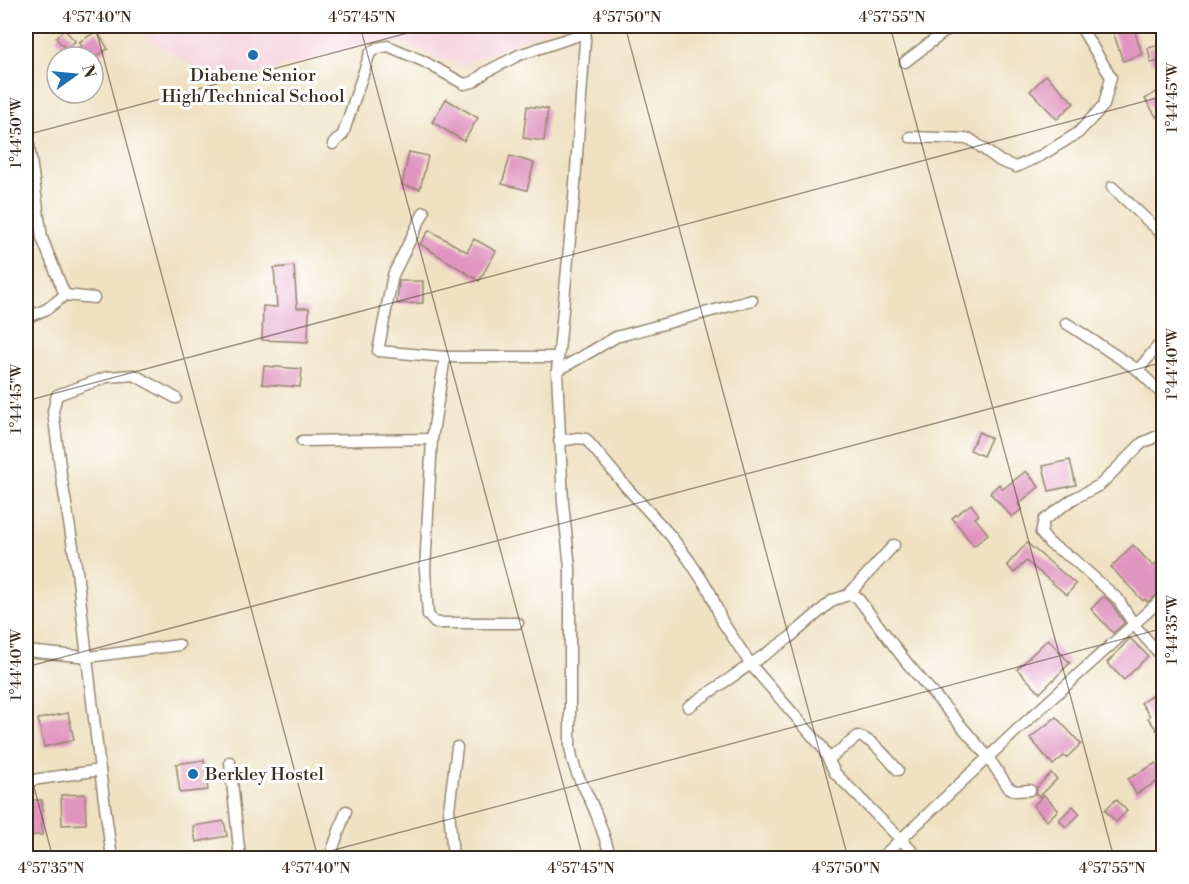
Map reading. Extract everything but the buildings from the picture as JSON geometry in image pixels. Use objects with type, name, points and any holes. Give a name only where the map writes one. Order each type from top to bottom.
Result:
[{"type":"street","points":[[905,62],[952,26]]},
{"type":"street","points":[[910,137],[970,139],[1000,161],[1016,167],[1042,155],[1078,133],[1104,105],[1111,77],[1080,26]]},
{"type":"street","points":[[333,144],[343,134],[370,53],[377,48],[388,46],[423,61],[464,84],[473,82],[486,72],[519,55],[586,29],[574,198],[558,357],[559,441],[562,503],[570,568],[570,747],[579,781],[594,807],[611,858]]},
{"type":"street","points":[[26,124],[42,238],[65,295]]},
{"type":"street","points":[[1112,188],[1164,236]]},
{"type":"street","points":[[424,212],[393,274],[378,351],[445,357],[558,357]]},
{"type":"street","points":[[26,318],[47,309],[65,295],[94,298]]},
{"type":"street","points":[[558,371],[616,337],[752,300]]},
{"type":"street","points":[[1066,323],[1138,370],[1164,396]]},
{"type":"street","points":[[1138,370],[1158,346],[1164,343]]},
{"type":"street","points":[[445,357],[432,438],[425,570],[428,615],[435,622],[518,623]]},
{"type":"street","points":[[112,858],[77,571],[53,411],[57,395],[107,377],[134,375],[176,398]]},
{"type":"street","points":[[1164,433],[1142,443],[1100,485],[1072,499],[1044,520],[1041,533],[1049,543],[1073,559],[1118,599],[1134,625],[1164,659]]},
{"type":"street","points":[[302,441],[432,438]]},
{"type":"street","points":[[559,441],[586,439],[670,535],[710,592],[722,621],[751,665],[822,747],[835,773],[919,858]]},
{"type":"street","points":[[688,707],[789,638],[833,600],[848,595],[894,545]]},
{"type":"street","points":[[848,595],[857,597],[908,663],[988,757],[1008,788],[1015,792],[1029,790]]},
{"type":"street","points":[[881,858],[1164,597]]},
{"type":"street","points":[[26,651],[88,657],[179,645]]},
{"type":"street","points":[[829,759],[858,736],[876,747],[898,770]]},
{"type":"street","points":[[453,858],[448,808],[457,747]]},
{"type":"street","points":[[230,762],[240,858]]},
{"type":"street","points":[[26,781],[100,770]]},
{"type":"street","points":[[335,858],[332,851],[346,811]]},
{"type":"shaded area","name":"Diabene Senior High/Technical School","points":[[135,26],[557,26],[463,65],[441,60],[405,43],[367,45],[222,84],[139,33]]},
{"type":"place","name":"Diabene Senior High/Technical School","points":[[253,55]]},
{"type":"place","name":"Berkley Hostel","points":[[193,774]]}]
